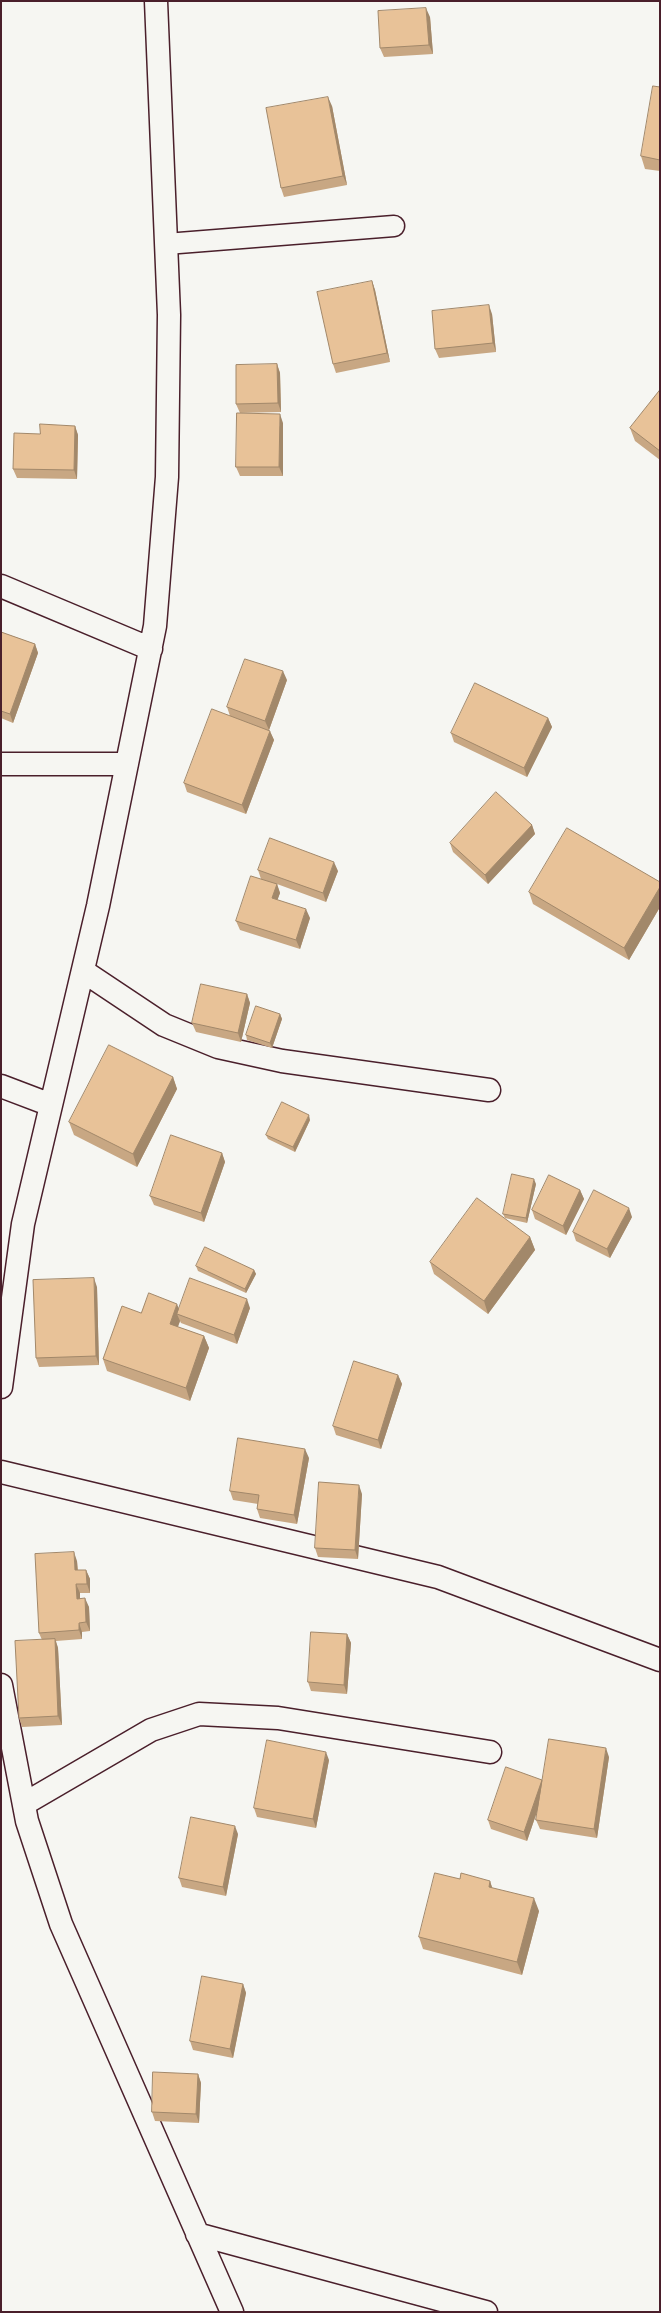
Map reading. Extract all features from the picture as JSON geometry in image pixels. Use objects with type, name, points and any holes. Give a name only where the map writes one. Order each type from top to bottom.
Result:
[{"type":"street","points":[[1,1387],[23,1224],[83,971],[155,626],[167,477],[169,315],[156,1]]},
{"type":"street","points":[[1,586],[151,649]]},
{"type":"street","points":[[1,764],[127,764]]},
{"type":"street","points":[[83,971],[164,1025],[218,1047],[282,1061],[489,1090]]},
{"type":"street","points":[[1,1086],[51,1104]]},
{"type":"street","points":[[1,1472],[438,1577],[660,1660]]},
{"type":"street","points":[[1,1685],[27,1821],[60,1924],[232,2312]]},
{"type":"street","points":[[24,1804],[151,1730],[199,1714],[278,1718],[490,1752]]},
{"type":"street","points":[[197,2234],[486,2312]]},
{"type":"lane","points":[[166,244],[394,226]]},
{"type":"building","points":[[426,8],[429,45],[380,48],[378,11]]},
{"type":"building","points":[[653,86],[660,87],[660,160],[641,156]]},
{"type":"building","points":[[328,97],[343,176],[281,188],[266,108]]},
{"type":"building","points":[[372,281],[387,353],[333,364],[317,292]]},
{"type":"building","points":[[489,305],[493,343],[435,349],[432,311]]},
{"type":"building","points":[[277,364],[278,403],[236,404],[236,365]]},
{"type":"building","points":[[660,390],[660,451],[630,428]]},
{"type":"building","points":[[237,413],[280,414],[279,467],[236,467]]},
{"type":"building","points":[[40,424],[75,426],[74,470],[13,469],[14,433],[40,434]]},
{"type":"building","points":[[1,632],[35,644],[10,714],[1,711]]},
{"type":"building","points":[[245,659],[283,671],[265,721],[227,707]]},
{"type":"building","points":[[475,683],[548,718],[524,768],[451,733]]},
{"type":"building","points":[[212,709],[270,731],[242,805],[184,783]]},
{"type":"building","points":[[496,792],[532,825],[485,875],[450,843]]},
{"type":"building","points":[[567,828],[660,882],[660,887],[624,948],[529,892]]},
{"type":"building","points":[[270,838],[334,862],[323,893],[258,870]]},
{"type":"building","points":[[251,876],[277,884],[272,898],[306,909],[296,940],[236,921]]},
{"type":"building","points":[[201,984],[247,994],[238,1033],[192,1023]]},
{"type":"building","points":[[256,1006],[280,1014],[270,1043],[246,1035]]},
{"type":"building","points":[[109,1045],[173,1077],[133,1154],[69,1122]]},
{"type":"building","points":[[282,1102],[309,1115],[293,1147],[266,1135]]},
{"type":"building","points":[[171,1135],[222,1153],[201,1213],[150,1196]]},
{"type":"building","points":[[512,1174],[534,1179],[526,1218],[503,1214]]},
{"type":"building","points":[[549,1175],[580,1190],[563,1226],[532,1210]]},
{"type":"building","points":[[594,1190],[629,1208],[607,1249],[573,1232]]},
{"type":"building","points":[[477,1198],[530,1237],[484,1301],[430,1262]]},
{"type":"building","points":[[205,1247],[254,1270],[245,1289],[196,1266]]},
{"type":"building","points":[[94,1278],[96,1356],[36,1358],[33,1280]]},
{"type":"building","points":[[190,1278],[247,1299],[234,1335],[177,1314]]},
{"type":"building","points":[[149,1293],[177,1304],[170,1324],[204,1336],[186,1388],[103,1359],[122,1306],[141,1313]]},
{"type":"building","points":[[354,1361],[398,1375],[378,1440],[333,1426]]},
{"type":"building","points":[[238,1438],[305,1449],[294,1515],[257,1509],[259,1495],[230,1491]]},
{"type":"building","points":[[319,1482],[359,1485],[355,1550],[315,1548]]},
{"type":"building","points":[[74,1552],[75,1570],[86,1570],[87,1584],[76,1584],[77,1599],[85,1598],[86,1622],[79,1623],[79,1630],[39,1633],[35,1554]]},
{"type":"building","points":[[311,1632],[347,1634],[344,1685],[308,1682]]},
{"type":"building","points":[[55,1639],[58,1716],[19,1718],[15,1641]]},
{"type":"building","points":[[549,1739],[606,1748],[594,1829],[536,1820]]},
{"type":"building","points":[[267,1740],[326,1752],[313,1819],[254,1808]]},
{"type":"building","points":[[506,1767],[542,1780],[524,1832],[488,1820]]},
{"type":"building","points":[[191,1817],[235,1826],[223,1887],[179,1878]]},
{"type":"building","points":[[435,1873],[460,1879],[461,1873],[490,1881],[489,1887],[534,1898],[517,1962],[419,1937]]},
{"type":"building","points":[[202,1976],[243,1984],[230,2049],[190,2041]]},
{"type":"building","points":[[153,2072],[198,2074],[196,2114],[152,2112]]}]
